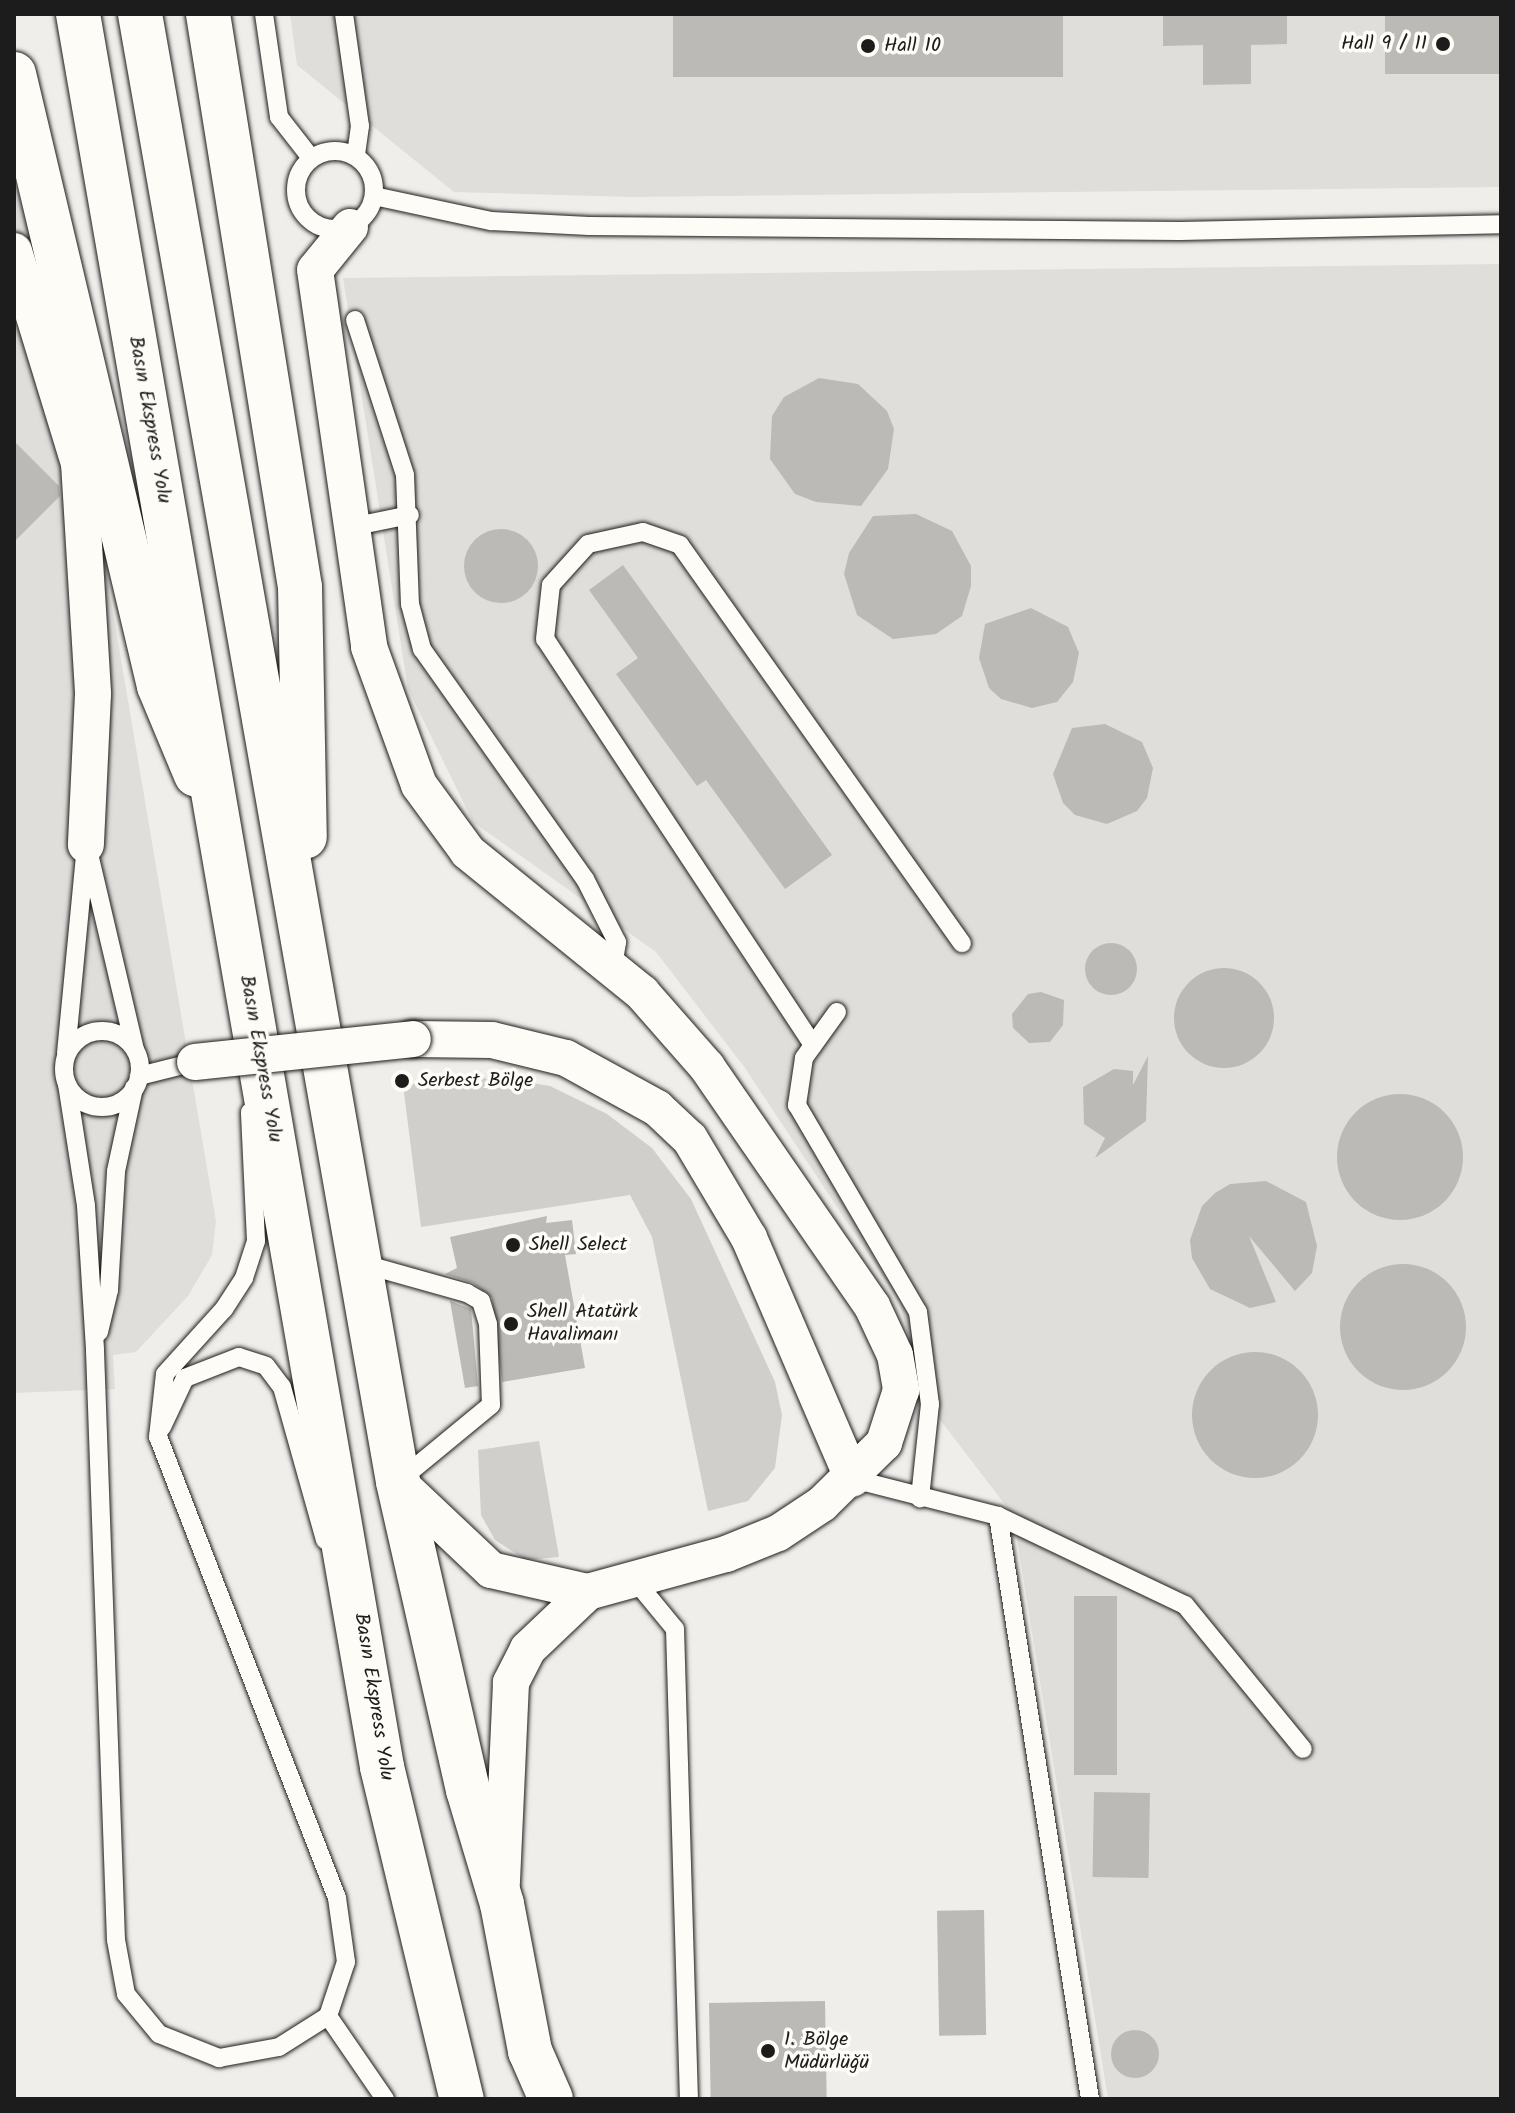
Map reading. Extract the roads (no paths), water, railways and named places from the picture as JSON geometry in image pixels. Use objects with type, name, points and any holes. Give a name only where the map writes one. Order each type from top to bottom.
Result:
[{"type":"main road","name":"Basın Ekspress Yolu","points":[[78,14],[363,1632],[382,1767],[462,2099]]},
{"type":"main road","points":[[140,14],[398,1482],[468,1790],[502,1904],[530,2051],[551,2099]]},
{"type":"main road","points":[[208,14],[300,587],[306,672],[302,931]]},
{"type":"main road","points":[[14,74],[159,686],[185,759],[218,807]]},
{"type":"street","points":[[350,227],[315,270],[369,647],[419,785],[485,868],[613,968],[707,1067],[872,1306],[895,1355],[901,1390],[884,1443],[853,1479],[778,1533],[726,1554],[588,1592],[550,1622],[511,1683],[502,1904]]},
{"type":"street","points":[[14,251],[79,463],[93,680],[86,845]]},
{"type":"street","points":[[195,1062],[413,1039],[492,1040],[566,1058],[657,1108],[690,1139],[749,1238],[853,1479]]},
{"type":"street","points":[[398,1482],[491,1570],[588,1592]]},
{"type":"lane","points":[[264,14],[279,117],[311,158]]},
{"type":"lane","points":[[344,14],[360,126],[356,156]]},
{"type":"lane","points":[[325,152],[356,156],[367,167],[374,196],[350,227],[325,228],[298,204],[297,179],[311,158],[325,152]]},
{"type":"lane","points":[[374,196],[491,221],[589,226],[1180,231],[1501,224]]},
{"type":"lane","points":[[355,320],[405,475],[410,515],[408,582],[422,649],[585,879],[617,942],[613,968]]},
{"type":"lane","points":[[351,527],[410,515]]},
{"type":"lane","points":[[813,1045],[545,639],[551,585],[588,544],[643,532],[680,545],[962,943]]},
{"type":"lane","points":[[86,845],[65,1058],[86,1206],[95,1351],[116,1940],[126,1994],[159,2034],[219,2058],[279,2047],[328,2016],[346,1962],[337,1898],[158,1437],[165,1374],[224,1309],[244,1278],[256,1241],[248,989]]},
{"type":"lane","points":[[86,845],[137,1068],[116,1171],[109,1290],[95,1351]]},
{"type":"lane","points":[[837,1012],[813,1045],[796,1088],[801,1121],[918,1312],[925,1342],[930,1404],[920,1498]]},
{"type":"lane","points":[[65,1058],[77,1040],[98,1031],[119,1035],[137,1068],[125,1099],[99,1106],[74,1095],[67,1084]]},
{"type":"lane","points":[[137,1068],[195,1062]]},
{"type":"lane","points":[[360,1263],[467,1293],[481,1301],[488,1324],[491,1405],[398,1482]]},
{"type":"lane","points":[[158,1437],[185,1378],[239,1357],[266,1366],[282,1387],[311,1505],[363,1632]]},
{"type":"lane","points":[[853,1479],[998,1516],[1185,1605],[1303,1749]]},
{"type":"lane","points":[[998,1516],[1090,2099]]},
{"type":"lane","points":[[633,1578],[675,1629],[689,2099]]},
{"type":"lane","points":[[328,2016],[385,2099]]},
{"type":"lane","points":[[530,2051],[535,2099]]},
{"type":"place","name":"Hall 9 / 11","points":[[1443,44]]},
{"type":"place","name":"Hall 10","points":[[868,46]]},
{"type":"place","name":"Serbest Bölge","points":[[402,1081]]},
{"type":"place","name":"Shell Select","points":[[513,1245]]},
{"type":"place","name":"Shell Atatürk Havalimanı","points":[[511,1324]]},
{"type":"place","name":"1. Bölge Müdürlüğü","points":[[768,2051]]}]
